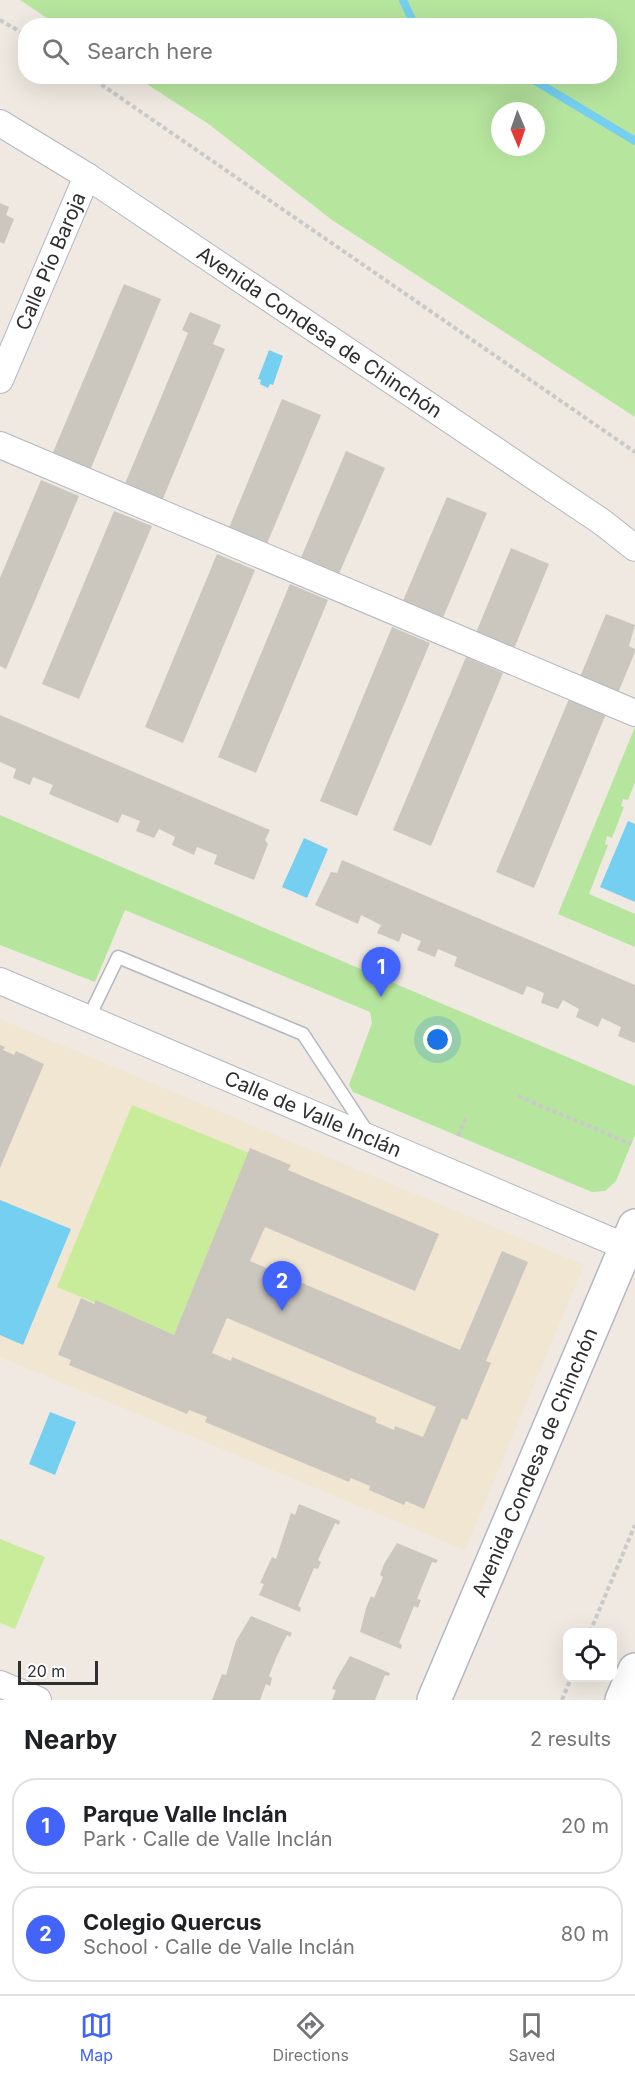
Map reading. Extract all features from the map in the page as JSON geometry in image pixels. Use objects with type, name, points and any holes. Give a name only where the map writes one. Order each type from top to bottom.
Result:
[{"type":"street","name":"Avenida Condesa de Chinchón","points":[[0,123],[87,176],[592,516],[635,548]]},
{"type":"street","name":"Calle Pío Baroja","points":[[0,380],[87,176]]},
{"type":"street","points":[[0,445],[635,713]]},
{"type":"street","name":"Calle de Valle Inclán","points":[[0,981],[372,1138],[630,1236]]},
{"type":"street","name":"Avenida Condesa de Chinchón","points":[[434,1700],[630,1236]]},
{"type":"street","points":[[622,1700],[635,1670]]},
{"type":"street","points":[[0,1684],[38,1700]]},
{"type":"lane","points":[[89,1017],[118,957],[303,1034],[372,1138]]},
{"type":"path","points":[[0,20],[18,30]]},
{"type":"path","points":[[101,84],[635,452]]},
{"type":"path","points":[[518,1096],[631,1144]]},
{"type":"path","points":[[459,1137],[466,1118]]},
{"type":"path","points":[[592,1628],[635,1525]]},
{"type":"path","points":[[562,1700],[569,1682]]},
{"type":"shaded area","points":[[0,1019],[584,1265],[465,1550],[0,1357]]},
{"type":"green space","points":[[20,0],[635,0],[635,417],[332,220],[210,125],[147,84],[617,84],[617,18],[47,18]]},
{"type":"green space","points":[[635,727],[635,782],[628,800],[623,799],[621,806],[624,807],[612,838],[607,836],[605,844],[608,845],[589,894],[635,914],[635,947],[558,914]]},
{"type":"green space","points":[[0,815],[635,1086],[635,1135],[616,1181],[605,1191],[592,1192],[353,1092],[349,1085],[372,1023],[370,1012],[125,910],[95,982],[0,945]]},
{"type":"green space","points":[[132,1105],[249,1153],[174,1335],[57,1287]]},
{"type":"green space","points":[[0,1539],[45,1557],[15,1629],[0,1623]]},
{"type":"water","points":[[269,350],[283,356],[273,385],[270,384],[268,388],[260,384],[261,380],[258,379]]},
{"type":"water","points":[[628,821],[635,824],[635,902],[600,887]]},
{"type":"water","points":[[304,838],[328,849],[307,898],[282,887]]},
{"type":"water","points":[[0,1200],[71,1229],[23,1345],[0,1335]]},
{"type":"water","points":[[50,1412],[76,1422],[55,1475],[29,1464]]},
{"type":"building","points":[[0,203],[9,207],[6,215],[14,219],[4,244],[0,242]]},
{"type":"building","points":[[124,284],[161,299],[89,473],[51,457]]},
{"type":"building","points":[[190,312],[221,325],[213,344],[225,349],[162,501],[124,486],[188,333],[182,330]]},
{"type":"building","points":[[282,399],[321,415],[266,546],[228,530]]},
{"type":"building","points":[[346,451],[385,468],[338,576],[300,560]]},
{"type":"building","points":[[41,480],[79,496],[6,669],[0,666],[0,578]]},
{"type":"building","points":[[447,497],[487,513],[442,620],[402,603]]},
{"type":"building","points":[[114,511],[152,526],[79,699],[42,684]]},
{"type":"building","points":[[511,548],[549,564],[513,651],[475,635]]},
{"type":"building","points":[[217,554],[255,570],[183,743],[145,727]]},
{"type":"building","points":[[290,584],[328,600],[256,773],[218,757]]},
{"type":"building","points":[[606,614],[635,625],[629,646],[635,649],[635,652],[618,693],[580,677]]},
{"type":"building","points":[[392,627],[430,643],[357,816],[320,801]]},
{"type":"building","points":[[466,657],[503,673],[431,846],[393,830]]},
{"type":"building","points":[[569,699],[606,714],[534,888],[496,872]]},
{"type":"building","points":[[0,715],[270,830],[265,840],[268,844],[254,880],[214,864],[217,855],[197,847],[194,855],[172,845],[175,837],[159,829],[154,838],[136,831],[140,821],[122,814],[118,823],[49,794],[53,785],[33,777],[30,785],[13,778],[16,769],[0,762]]},
{"type":"building","points":[[342,860],[635,985],[635,1043],[618,1036],[621,1027],[602,1018],[598,1027],[576,1017],[579,1009],[563,1000],[558,1009],[541,1003],[544,993],[527,986],[523,995],[454,966],[457,957],[438,949],[435,957],[417,950],[421,941],[402,933],[399,942],[377,933],[381,925],[361,915],[358,924],[315,905],[331,872],[337,873]]},
{"type":"building","points":[[0,1045],[5,1047],[3,1050],[14,1055],[16,1051],[44,1064],[0,1168]]},
{"type":"building","points":[[250,1148],[291,1165],[288,1170],[439,1234],[415,1291],[265,1227],[250,1261],[460,1350],[502,1251],[528,1262],[486,1361],[491,1363],[467,1420],[462,1418],[424,1509],[406,1501],[404,1505],[369,1490],[370,1486],[351,1478],[349,1482],[205,1422],[207,1417],[189,1410],[187,1414],[69,1365],[71,1360],[58,1355],[81,1298],[94,1304],[96,1300],[174,1335]],"holes":[[[227,1318],[436,1407],[423,1437],[395,1426],[394,1430],[375,1422],[377,1418],[232,1357],[231,1361],[212,1353]]]},
{"type":"building","points":[[299,1504],[340,1521],[339,1525],[335,1523],[318,1560],[321,1562],[318,1569],[314,1568],[298,1606],[301,1608],[300,1612],[259,1595],[264,1584],[260,1583],[272,1557],[276,1559],[291,1513],[295,1515]]},
{"type":"building","points":[[397,1543],[438,1560],[436,1563],[432,1562],[417,1599],[421,1600],[418,1608],[414,1606],[399,1643],[402,1645],[401,1649],[360,1632],[371,1596],[374,1598],[383,1577],[380,1575],[384,1564]]},
{"type":"building","points":[[251,1616],[292,1633],[290,1637],[287,1635],[276,1658],[269,1676],[272,1678],[270,1686],[266,1684],[260,1700],[212,1700],[222,1674],[226,1675],[236,1641]]},
{"type":"building","points":[[350,1656],[390,1673],[389,1676],[385,1675],[375,1700],[332,1700],[336,1690],[332,1689]]},
{"type":"waterway","points":[[403,0],[411,18]]},
{"type":"waterway","points":[[540,84],[635,141]]},
{"type":"place","name":"Parque Valle Inclán","points":[[381,997]]},
{"type":"place","name":"Colegio Quercus","points":[[282,1311]]}]
